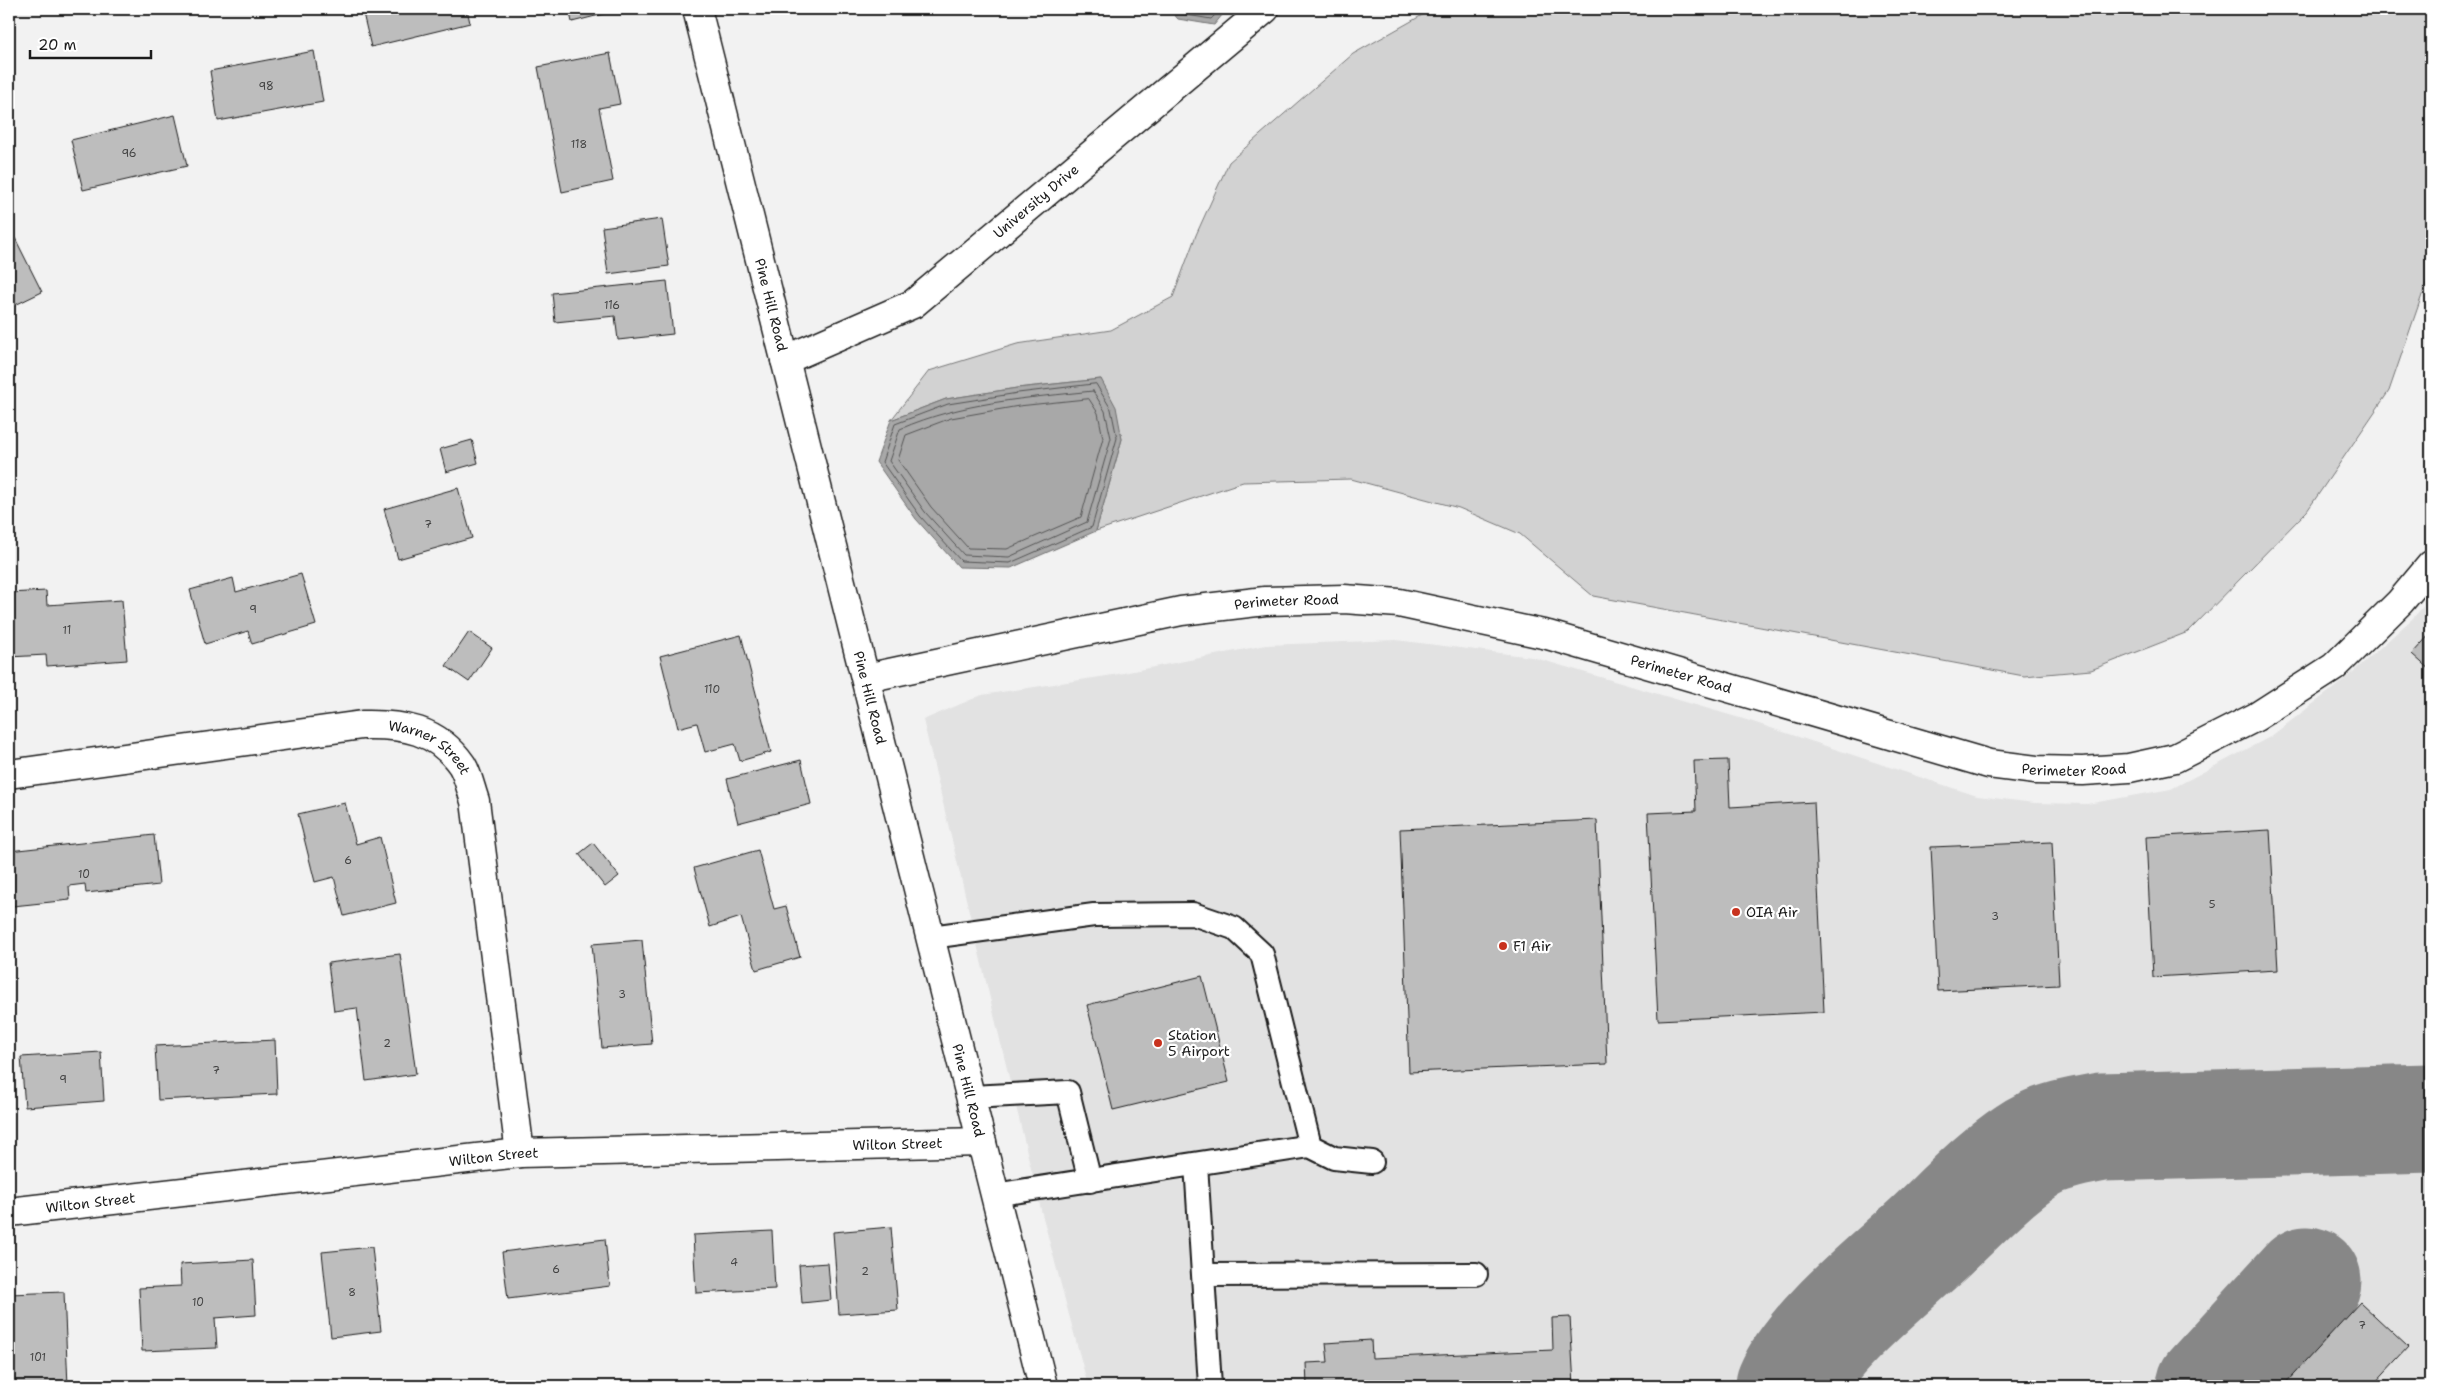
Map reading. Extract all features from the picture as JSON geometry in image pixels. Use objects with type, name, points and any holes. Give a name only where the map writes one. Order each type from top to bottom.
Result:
[{"type":"street","name":"Pine Hill Road","points":[[697,9],[1043,1386]]},
{"type":"street","name":"University Drive","points":[[786,360],[913,304],[1265,9]]},
{"type":"street","name":"Perimeter Road","points":[[866,678],[1181,611],[1265,601],[1344,600],[1399,603],[1548,635],[1989,764],[2036,770],[2111,770],[2175,758],[2264,712],[2334,667],[2400,602],[2431,565]]},
{"type":"street","name":"Warner Street","points":[[9,774],[362,725],[392,725],[420,732],[442,742],[463,766],[475,801],[520,1153]]},
{"type":"street","name":"Wilton Street","points":[[9,1212],[520,1153],[982,1142]]},
{"type":"lane","points":[[931,937],[1094,915],[1193,914],[1234,928],[1262,954],[1310,1146]]},
{"type":"lane","points":[[971,1098],[1068,1092],[1090,1181]]},
{"type":"lane","points":[[994,1195],[1310,1146],[1334,1158],[1372,1162]]},
{"type":"lane","points":[[1196,1164],[1210,1386]]},
{"type":"lane","points":[[1203,1275],[1476,1274]]},
{"type":"shaded area","points":[[1433,9],[2431,9],[2431,269],[2389,391],[2307,511],[2188,632],[2091,670],[2024,676],[1593,596],[1520,534],[1459,508],[1351,479],[1243,482],[1096,531],[1122,439],[1101,379],[1017,388],[946,399],[891,420],[929,371],[1017,344],[1111,330],[1173,297],[1196,235],[1229,162],[1353,54]]},
{"type":"shaded area","points":[[2431,598],[2431,1386],[1088,1386],[1041,1210],[923,720],[982,695],[1113,675],[1266,645],[1396,640],[1532,657],[1750,721],[1977,796],[2035,803],[2087,804],[2171,789],[2270,737],[2343,681],[2412,619]]},
{"type":"water","points":[[1169,9],[1227,9],[1214,25],[1178,19]]},
{"type":"water","points":[[1101,379],[1116,407],[1122,439],[1096,531],[1011,568],[959,567],[916,519],[876,462],[891,420],[946,399],[1017,388]]},
{"type":"building","points":[[362,9],[467,9],[470,23],[371,47]]},
{"type":"building","points":[[569,9],[618,9],[619,10],[572,22]]},
{"type":"building","points":[[314,51],[323,102],[218,121],[210,71]]},
{"type":"building","points":[[610,53],[620,104],[599,108],[613,181],[562,192],[538,67]]},
{"type":"building","points":[[175,115],[187,166],[83,190],[71,140]]},
{"type":"building","points":[[662,219],[669,266],[608,274],[602,227]]},
{"type":"building","points":[[15,238],[42,292],[9,308],[9,241]]},
{"type":"building","points":[[667,281],[673,334],[618,340],[615,316],[555,322],[552,293]]},
{"type":"building","points":[[472,440],[478,463],[446,472],[440,449]]},
{"type":"building","points":[[458,488],[472,538],[398,559],[384,509]]},
{"type":"building","points":[[301,574],[316,625],[252,644],[248,631],[205,644],[190,590],[233,578],[236,592]]},
{"type":"building","points":[[46,591],[47,605],[122,600],[127,660],[47,666],[46,655],[9,657],[9,593]]},
{"type":"building","points":[[469,632],[492,648],[469,682],[446,666]]},
{"type":"building","points":[[2431,633],[2431,671],[2412,654]]},
{"type":"building","points":[[741,635],[771,752],[740,761],[735,744],[705,752],[697,723],[678,728],[660,656]]},
{"type":"building","points":[[801,760],[811,804],[738,823],[727,779]]},
{"type":"building","name":"OIA Air","points":[[1728,760],[1730,807],[1814,802],[1824,1012],[1658,1020],[1648,813],[1696,811],[1694,761]]},
{"type":"building","points":[[345,803],[356,844],[380,837],[396,903],[344,916],[334,877],[315,882],[298,814]]},
{"type":"building","name":"F1 Air","points":[[1597,820],[1607,1064],[1409,1072],[1400,829]]},
{"type":"building","points":[[2270,830],[2278,970],[2153,977],[2146,837]]},
{"type":"building","points":[[154,835],[159,885],[86,893],[85,884],[69,886],[70,900],[13,906],[9,851]]},
{"type":"building","points":[[2052,842],[2059,985],[1938,991],[1931,847]]},
{"type":"building","points":[[593,843],[619,876],[605,887],[579,854]]},
{"type":"building","points":[[758,850],[774,909],[786,906],[800,957],[756,970],[741,917],[710,927],[694,868]]},
{"type":"building","points":[[642,940],[652,1044],[602,1048],[592,944]]},
{"type":"building","points":[[400,954],[416,1074],[366,1081],[357,1008],[334,1011],[328,963]]},
{"type":"building","name":"Station 5 Airport","points":[[1202,976],[1229,1082],[1113,1110],[1087,1005]]},
{"type":"building","points":[[275,1040],[277,1094],[158,1100],[155,1046]]},
{"type":"building","points":[[101,1052],[104,1101],[25,1107],[21,1057]]},
{"type":"building","points":[[891,1227],[898,1310],[839,1314],[833,1232]]},
{"type":"building","points":[[772,1231],[775,1289],[696,1293],[693,1235]]},
{"type":"building","points":[[605,1239],[610,1286],[508,1299],[502,1252]]},
{"type":"building","points":[[372,1247],[381,1331],[331,1337],[322,1252]]},
{"type":"building","points":[[253,1260],[256,1315],[215,1318],[217,1348],[142,1351],[139,1288],[181,1286],[180,1264]]},
{"type":"building","points":[[828,1263],[831,1300],[802,1303],[799,1265]]},
{"type":"building","points":[[64,1292],[68,1386],[11,1386],[9,1294]]},
{"type":"building","points":[[2360,1302],[2408,1347],[2372,1386],[2283,1386]]},
{"type":"building","points":[[1570,1317],[1574,1386],[1307,1386],[1306,1363],[1328,1362],[1326,1343],[1371,1340],[1372,1358],[1553,1350],[1552,1318]]},
{"type":"taxiway","points":[[1790,1386],[1800,1367],[1851,1308],[1988,1182],[2014,1160],[2044,1142],[2063,1135],[2102,1127],[2431,1118]]},
{"type":"taxiway","points":[[2211,1386],[2307,1281]]},
{"type":"place","name":"OIA Air","points":[[1736,912]]},
{"type":"place","name":"F1 Air","points":[[1503,946]]},
{"type":"place","name":"Station 5 Airport","points":[[1158,1043]]}]
